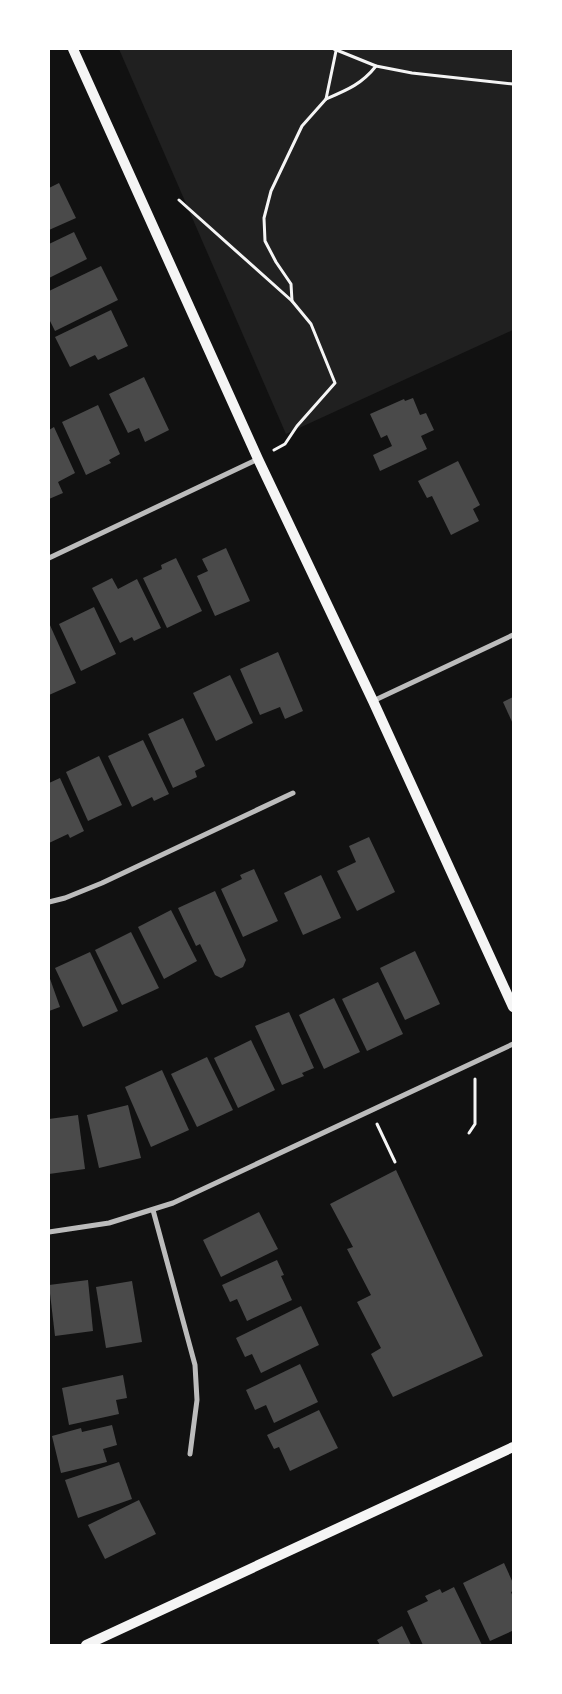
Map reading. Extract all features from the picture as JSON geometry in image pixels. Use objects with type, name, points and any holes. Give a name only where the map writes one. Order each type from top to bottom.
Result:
[{"type":"main road","points":[[73,49],[258,459],[373,701],[513,1007]]},
{"type":"main road","points":[[86,1645],[513,1446]]},
{"type":"street","points":[[49,558],[258,459]]},
{"type":"street","points":[[373,701],[513,635]]},
{"type":"street","points":[[49,902],[65,898],[102,883],[293,793]]},
{"type":"street","points":[[49,1232],[109,1223],[153,1210],[218,1182],[513,1044]]},
{"type":"street","points":[[153,1210],[195,1365],[197,1400],[190,1454]]},
{"type":"path","points":[[326,99],[335,50],[376,66],[412,74],[513,84]]},
{"type":"path","points":[[292,301],[291,284],[276,262],[265,240],[264,218],[271,191],[302,126],[326,99],[356,85],[370,74],[376,66]]},
{"type":"path","points":[[179,200],[292,301],[311,324],[335,383],[297,426],[285,444],[258,459]]},
{"type":"path","points":[[469,1133],[476,1124],[475,1062]]},
{"type":"path","points":[[371,1110],[395,1162]]},
{"type":"shaded area","points":[[119,49],[513,49],[513,330],[286,434]]},
{"type":"building","points":[[59,183],[76,218],[49,230],[49,188]]},
{"type":"building","points":[[74,232],[87,259],[49,278],[49,244]]},
{"type":"building","points":[[101,266],[118,300],[55,331],[49,319],[49,291]]},
{"type":"building","points":[[111,310],[128,346],[98,360],[95,355],[70,367],[55,337]]},
{"type":"building","points":[[144,377],[169,430],[145,442],[139,428],[128,433],[109,394]]},
{"type":"building","points":[[413,398],[420,415],[426,413],[434,430],[421,436],[427,449],[380,471],[373,455],[392,446],[387,435],[381,438],[370,414],[404,399],[405,401]]},
{"type":"building","points":[[98,405],[120,454],[109,460],[111,463],[86,475],[62,422]]},
{"type":"building","points":[[54,427],[75,473],[58,482],[63,493],[49,499],[49,430]]},
{"type":"building","points":[[458,461],[480,505],[473,509],[479,521],[451,535],[432,496],[427,498],[418,481]]},
{"type":"building","points":[[226,548],[250,601],[215,616],[197,576],[208,571],[202,559]]},
{"type":"building","points":[[176,558],[202,611],[167,628],[143,578],[162,569],[161,565]]},
{"type":"building","points":[[112,578],[118,589],[137,579],[161,628],[134,641],[132,637],[120,643],[92,588]]},
{"type":"building","points":[[94,607],[116,654],[81,671],[59,624]]},
{"type":"building","points":[[49,623],[76,683],[49,695]]},
{"type":"building","points":[[278,652],[303,711],[285,719],[280,707],[260,715],[240,669]]},
{"type":"building","points":[[230,675],[253,723],[216,741],[193,693]]},
{"type":"building","points":[[513,697],[513,724],[503,702]]},
{"type":"building","points":[[183,718],[205,766],[195,771],[197,777],[173,788],[148,734]]},
{"type":"building","points":[[143,740],[169,794],[154,801],[152,797],[132,807],[108,756]]},
{"type":"building","points":[[99,756],[122,805],[88,821],[66,772]]},
{"type":"building","points":[[60,778],[84,831],[70,838],[68,834],[49,843],[49,783]]},
{"type":"building","points":[[369,837],[395,892],[357,911],[337,871],[356,862],[349,846]]},
{"type":"building","points":[[254,869],[278,921],[243,937],[221,889],[242,879],[240,875]]},
{"type":"building","points":[[321,875],[341,918],[303,935],[284,893]]},
{"type":"building","points":[[215,891],[246,960],[243,967],[221,978],[215,975],[200,944],[196,946],[178,908]]},
{"type":"building","points":[[171,910],[197,961],[164,979],[138,927]]},
{"type":"building","points":[[131,932],[159,988],[122,1005],[95,950]]},
{"type":"building","points":[[415,951],[440,1004],[405,1020],[380,968]]},
{"type":"building","points":[[90,952],[118,1011],[83,1027],[55,968]]},
{"type":"building","points":[[49,976],[60,1007],[49,1011]]},
{"type":"building","points":[[378,982],[403,1034],[367,1051],[342,999]]},
{"type":"building","points":[[334,998],[360,1052],[324,1069],[299,1015]]},
{"type":"building","points":[[289,1012],[314,1068],[302,1073],[304,1076],[282,1085],[255,1026]]},
{"type":"building","points":[[251,1040],[275,1090],[238,1108],[214,1058]]},
{"type":"building","points":[[207,1057],[233,1110],[197,1127],[171,1074]]},
{"type":"building","points":[[162,1070],[189,1130],[151,1147],[125,1087]]},
{"type":"building","points":[[128,1105],[141,1158],[99,1168],[87,1115]]},
{"type":"building","points":[[78,1115],[85,1169],[49,1174],[49,1119]]},
{"type":"building","points":[[396,1170],[483,1356],[393,1397],[371,1354],[381,1348],[357,1302],[371,1295],[347,1249],[353,1247],[330,1204]]},
{"type":"building","points":[[259,1212],[278,1249],[221,1277],[203,1240]]},
{"type":"building","points":[[277,1260],[284,1275],[281,1276],[292,1300],[247,1321],[237,1299],[230,1302],[222,1285]]},
{"type":"building","points":[[88,1280],[93,1331],[55,1336],[49,1285]]},
{"type":"building","points":[[132,1281],[142,1342],[106,1348],[96,1287]]},
{"type":"building","points":[[301,1306],[319,1345],[261,1373],[252,1354],[245,1357],[236,1338]]},
{"type":"building","points":[[300,1364],[318,1402],[274,1423],[266,1405],[255,1410],[246,1390]]},
{"type":"building","points":[[123,1375],[127,1398],[116,1400],[119,1414],[69,1425],[62,1388]]},
{"type":"building","points":[[319,1410],[338,1448],[290,1471],[279,1447],[274,1449],[267,1435]]},
{"type":"building","points":[[112,1425],[117,1445],[103,1449],[107,1462],[61,1473],[52,1436],[81,1428],[82,1432]]},
{"type":"building","points":[[119,1462],[132,1499],[78,1518],[65,1480]]},
{"type":"building","points":[[139,1500],[156,1534],[105,1559],[88,1525]]},
{"type":"building","points":[[504,1563],[513,1583],[513,1591],[511,1592],[513,1597],[513,1634],[512,1631],[490,1641],[463,1583]]},
{"type":"building","points":[[454,1587],[482,1645],[423,1645],[407,1611],[428,1601],[425,1596],[440,1589],[442,1593]]},
{"type":"building","points":[[402,1626],[411,1645],[380,1645],[377,1640]]}]
